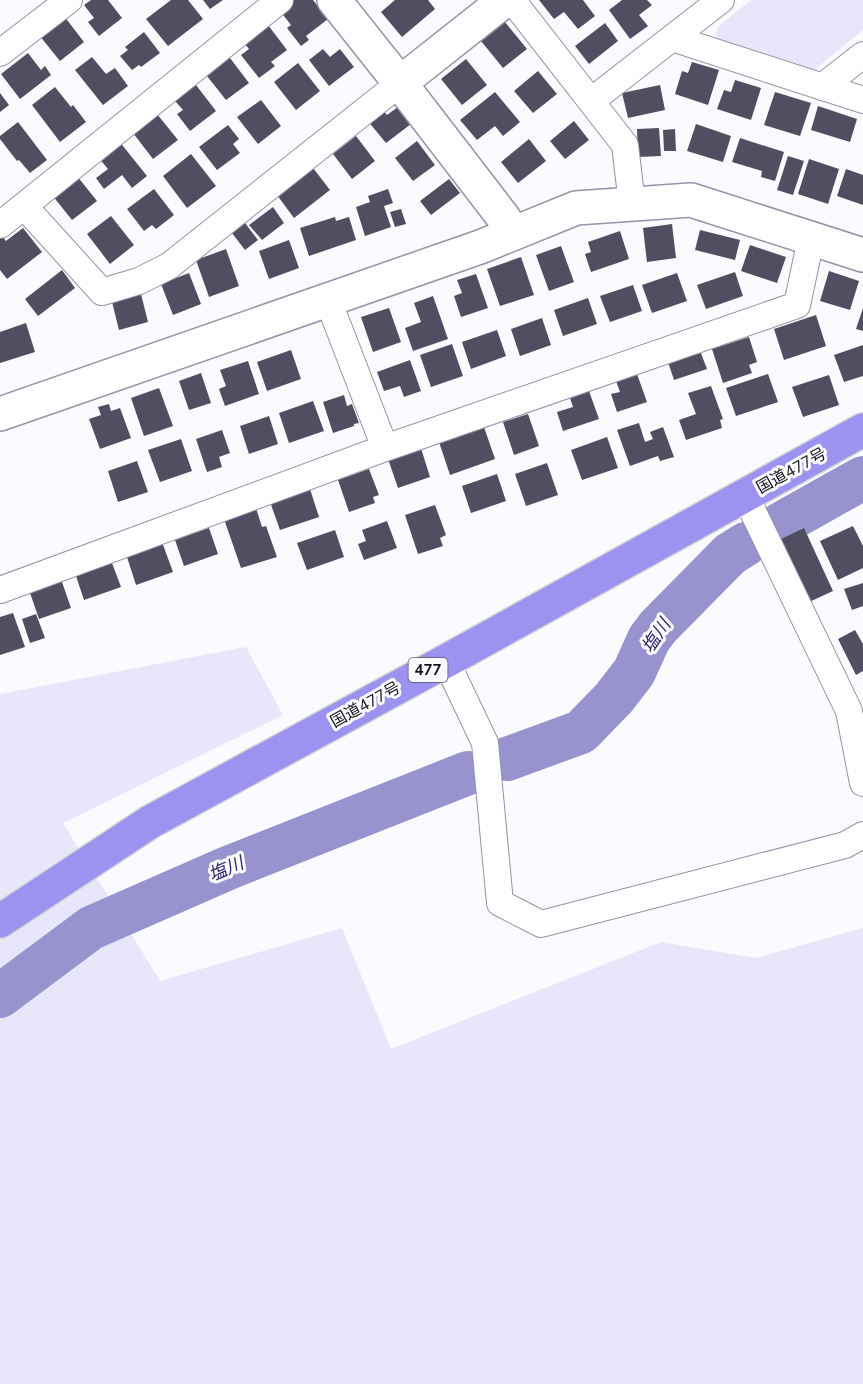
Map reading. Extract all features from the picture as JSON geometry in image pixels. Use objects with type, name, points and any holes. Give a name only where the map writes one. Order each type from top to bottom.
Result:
[{"type":"highway","name":"国道477号","points":[[0,921],[150,822],[863,430]]},
{"type":"street","points":[[0,53],[69,0]]},
{"type":"street","points":[[0,225],[280,0]]},
{"type":"street","points":[[333,0],[400,83],[514,233]]},
{"type":"street","points":[[24,206],[102,292],[139,281],[169,266],[505,0]]},
{"type":"street","points":[[512,0],[625,146],[632,204]]},
{"type":"street","points":[[591,101],[721,0]]},
{"type":"street","points":[[672,38],[863,100]]},
{"type":"street","points":[[822,87],[863,56]]},
{"type":"street","points":[[0,414],[480,247],[576,208],[691,200],[863,255]]},
{"type":"street","points":[[0,590],[385,448],[797,304],[811,239]]},
{"type":"street","points":[[328,300],[385,448]]},
{"type":"street","points":[[745,495],[849,711],[863,783]]},
{"type":"street","points":[[446,661],[485,743],[500,903],[540,924],[845,845],[863,835]]},
{"type":"shaded area","points":[[751,0],[862,0],[863,30],[813,71],[717,42],[715,33],[719,26]]},
{"type":"shaded area","points":[[246,647],[283,715],[63,823],[160,981],[342,928],[391,1049],[661,942],[756,958],[863,928],[863,1384],[0,1384],[0,694]]},
{"type":"building","points":[[91,0],[108,0],[122,18],[99,36],[88,22],[94,18],[84,5]]},
{"type":"building","points":[[171,0],[188,0],[203,19],[168,46],[146,19]]},
{"type":"building","points":[[203,0],[223,0],[210,9]]},
{"type":"building","points":[[294,0],[313,0],[328,19],[306,36],[309,40],[301,46],[287,28],[291,25],[280,11]]},
{"type":"building","points":[[395,0],[428,0],[435,9],[402,37],[381,12]]},
{"type":"building","points":[[539,0],[583,0],[595,16],[578,29],[564,12],[554,19]]},
{"type":"building","points":[[622,0],[647,0],[652,5],[639,15],[648,26],[630,39],[609,10]]},
{"type":"building","points":[[64,16],[84,42],[60,61],[39,35]]},
{"type":"building","points":[[505,22],[527,49],[503,68],[481,41]]},
{"type":"building","points":[[605,23],[618,41],[589,64],[575,46]]},
{"type":"building","points":[[268,25],[287,50],[271,62],[275,66],[259,78],[241,55],[249,49],[244,43]]},
{"type":"building","points":[[144,32],[160,53],[141,67],[139,65],[132,70],[120,56],[128,50],[125,47]]},
{"type":"building","points":[[323,49],[330,57],[340,49],[354,67],[329,86],[309,60]]},
{"type":"building","points":[[28,53],[41,70],[45,66],[51,75],[20,99],[1,74]]},
{"type":"building","points":[[92,57],[106,74],[115,68],[128,86],[103,105],[75,70]]},
{"type":"building","points":[[230,58],[249,83],[226,100],[207,76]]},
{"type":"building","points":[[466,59],[487,85],[462,105],[441,79]]},
{"type":"building","points":[[692,62],[719,70],[708,105],[675,94],[682,71],[688,73]]},
{"type":"building","points":[[298,63],[320,91],[296,110],[274,82]]},
{"type":"building","points":[[538,71],[557,94],[533,113],[514,91]]},
{"type":"building","points":[[735,80],[761,88],[751,120],[717,109],[724,90],[731,92]]},
{"type":"building","points":[[196,85],[216,111],[190,131],[177,114],[183,110],[175,101]]},
{"type":"building","points":[[660,85],[665,110],[628,118],[622,93]]},
{"type":"building","points":[[55,87],[86,122],[60,142],[32,105]]},
{"type":"building","points":[[495,92],[520,122],[503,136],[495,126],[477,140],[460,120]]},
{"type":"building","points":[[775,92],[811,103],[800,136],[764,125]]},
{"type":"building","points":[[0,93],[9,105],[0,112]]},
{"type":"building","points":[[261,100],[281,126],[258,144],[237,117]]},
{"type":"building","points":[[818,106],[857,119],[850,142],[811,130]]},
{"type":"building","points":[[398,107],[411,124],[386,143],[367,120],[382,109],[387,115]]},
{"type":"building","points":[[157,114],[178,140],[153,159],[133,133]]},
{"type":"building","points":[[574,121],[589,140],[565,159],[550,141]]},
{"type":"building","points":[[18,122],[47,160],[30,173],[19,160],[17,161],[0,139],[0,136]]},
{"type":"building","points":[[696,124],[731,136],[723,162],[687,151]]},
{"type":"building","points":[[228,125],[239,139],[233,144],[240,153],[217,170],[199,147]]},
{"type":"building","points":[[659,128],[661,156],[638,157],[637,129]]},
{"type":"building","points":[[675,129],[676,151],[664,151],[663,130]]},
{"type":"building","points":[[356,136],[375,161],[352,179],[333,154]]},
{"type":"building","points":[[740,138],[784,152],[775,181],[761,177],[762,171],[732,162]]},
{"type":"building","points":[[529,139],[546,161],[518,183],[501,162]]},
{"type":"building","points":[[119,141],[147,176],[132,188],[122,175],[104,189],[96,178],[108,169],[98,157]]},
{"type":"building","points":[[417,141],[435,165],[413,181],[395,158]]},
{"type":"building","points":[[191,154],[216,186],[187,208],[163,176]]},
{"type":"building","points":[[788,156],[804,161],[793,195],[777,190]]},
{"type":"building","points":[[809,159],[839,169],[828,204],[798,194]]},
{"type":"building","points":[[310,164],[330,190],[294,218],[274,191]]},
{"type":"building","points":[[846,169],[863,175],[863,205],[837,196]]},
{"type":"building","points":[[77,176],[97,201],[72,220],[52,195]]},
{"type":"building","points":[[449,179],[460,193],[431,215],[420,201]]},
{"type":"building","points":[[154,189],[174,215],[156,229],[152,225],[144,231],[127,209]]},
{"type":"building","points":[[388,189],[393,203],[384,206],[391,227],[365,236],[356,207],[370,202],[368,196]]},
{"type":"building","points":[[273,207],[284,223],[262,240],[249,225]]},
{"type":"building","points":[[401,209],[406,224],[395,227],[390,212]]},
{"type":"building","points":[[111,216],[134,245],[110,264],[87,234]]},
{"type":"building","points":[[335,217],[336,221],[349,217],[356,240],[309,256],[300,228]]},
{"type":"building","points":[[245,223],[258,240],[245,250],[232,233]]},
{"type":"building","points":[[672,224],[676,258],[647,262],[643,228]]},
{"type":"building","points":[[23,228],[42,252],[7,279],[0,270],[0,238],[2,236],[6,241]]},
{"type":"building","points":[[700,230],[740,240],[735,260],[695,250]]},
{"type":"building","points":[[620,231],[629,259],[591,272],[585,254],[591,252],[588,242]]},
{"type":"building","points":[[289,240],[299,268],[269,279],[259,251]]},
{"type":"building","points":[[750,245],[786,257],[777,283],[741,271]]},
{"type":"building","points":[[561,246],[574,282],[549,291],[536,255]]},
{"type":"building","points":[[226,249],[239,286],[209,297],[196,260]]},
{"type":"building","points":[[521,257],[534,295],[500,306],[487,269]]},
{"type":"building","points":[[62,270],[75,288],[38,316],[25,299]]},
{"type":"building","points":[[829,271],[859,281],[850,310],[820,301]]},
{"type":"building","points":[[735,272],[743,296],[706,309],[697,285]]},
{"type":"building","points":[[189,273],[201,304],[173,315],[161,284]]},
{"type":"building","points":[[677,273],[687,301],[652,313],[642,285]]},
{"type":"building","points":[[476,274],[488,308],[461,317],[454,296],[462,293],[457,280]]},
{"type":"building","points":[[633,285],[642,311],[610,322],[600,296]]},
{"type":"building","points":[[140,290],[148,322],[119,330],[111,298]]},
{"type":"building","points":[[433,296],[448,339],[413,351],[405,328],[421,322],[414,303]]},
{"type":"building","points":[[588,298],[597,324],[563,336],[554,310]]},
{"type":"building","points":[[389,308],[401,342],[373,352],[361,317]]},
{"type":"building","points":[[863,308],[863,331],[856,329]]},
{"type":"building","points":[[816,315],[826,346],[784,360],[774,329]]},
{"type":"building","points":[[542,318],[551,345],[520,356],[511,329]]},
{"type":"building","points":[[26,323],[35,352],[0,363],[0,332]]},
{"type":"building","points":[[497,330],[506,356],[471,369],[462,342]]},
{"type":"building","points":[[749,337],[757,362],[749,365],[752,373],[723,383],[712,349]]},
{"type":"building","points":[[452,344],[463,376],[431,387],[420,355]]},
{"type":"building","points":[[863,345],[863,376],[844,382],[834,355]]},
{"type":"building","points":[[699,348],[707,369],[674,380],[667,359]]},
{"type":"building","points":[[291,350],[301,379],[267,391],[257,362]]},
{"type":"building","points":[[410,360],[421,391],[404,397],[400,386],[384,391],[377,372]]},
{"type":"building","points":[[248,361],[259,394],[225,406],[219,389],[226,386],[220,370]]},
{"type":"building","points":[[201,373],[211,403],[189,410],[179,381]]},
{"type":"building","points":[[637,374],[647,402],[617,412],[611,394],[620,392],[616,381]]},
{"type":"building","points":[[768,374],[778,402],[736,416],[726,388]]},
{"type":"building","points":[[829,375],[839,405],[803,417],[792,387]]},
{"type":"building","points":[[711,386],[723,419],[720,420],[722,428],[686,440],[679,420],[696,414],[688,393]]},
{"type":"building","points":[[159,388],[173,426],[144,436],[131,398]]},
{"type":"building","points":[[589,391],[599,419],[563,431],[557,412],[573,407],[570,398]]},
{"type":"building","points":[[344,395],[347,406],[352,404],[359,423],[333,433],[323,402]]},
{"type":"building","points":[[313,401],[324,431],[289,443],[279,413]]},
{"type":"building","points":[[109,404],[111,411],[120,408],[131,438],[100,449],[89,419],[101,415],[98,407]]},
{"type":"building","points":[[528,414],[539,446],[514,455],[503,422]]},
{"type":"building","points":[[269,416],[278,444],[249,454],[240,426]]},
{"type":"building","points":[[639,423],[645,442],[653,439],[650,432],[663,427],[674,457],[660,461],[658,456],[630,466],[617,430]]},
{"type":"building","points":[[484,427],[495,459],[450,475],[439,442]]},
{"type":"building","points":[[222,430],[230,453],[219,457],[222,467],[207,472],[196,439]]},
{"type":"building","points":[[607,437],[618,468],[582,480],[571,450]]},
{"type":"building","points":[[181,439],[192,471],[160,482],[148,450]]},
{"type":"building","points":[[420,445],[430,477],[398,488],[387,456]]},
{"type":"building","points":[[137,461],[148,492],[118,502],[108,471]]},
{"type":"building","points":[[547,463],[558,495],[526,506],[515,474]]},
{"type":"building","points":[[369,469],[379,495],[373,497],[375,503],[349,512],[338,480]]},
{"type":"building","points":[[497,474],[506,501],[471,513],[462,486]]},
{"type":"building","points":[[309,486],[319,517],[280,530],[269,499]]},
{"type":"building","points":[[435,505],[446,535],[440,538],[443,546],[418,554],[405,515]]},
{"type":"building","points":[[256,508],[262,527],[266,526],[277,557],[241,568],[224,519]]},
{"type":"building","points":[[387,521],[397,548],[364,560],[358,544],[366,541],[362,530]]},
{"type":"building","points":[[853,526],[863,546],[863,568],[838,580],[820,541]]},
{"type":"building","points":[[209,528],[218,554],[184,566],[175,540]]},
{"type":"building","points":[[804,528],[833,591],[807,603],[779,540]]},
{"type":"building","points":[[335,530],[344,557],[307,570],[297,543]]},
{"type":"building","points":[[162,542],[173,572],[136,585],[126,554]]},
{"type":"building","points":[[112,563],[121,587],[84,600],[76,576]]},
{"type":"building","points":[[61,579],[71,608],[39,619],[29,590]]},
{"type":"building","points":[[863,583],[863,606],[852,610],[844,589]]},
{"type":"building","points":[[13,613],[25,647],[0,655],[0,617]]},
{"type":"building","points":[[36,614],[45,638],[30,643],[22,619]]},
{"type":"building","points":[[855,630],[863,644],[863,671],[856,675],[838,639]]},
{"type":"waterway","name":"塩川","points":[[781,524],[863,478]]},
{"type":"waterway","name":"塩川","points":[[507,759],[581,732],[614,698],[634,672],[649,639],[658,627],[730,554],[746,544]]},
{"type":"waterway","name":"塩川","points":[[0,996],[91,928],[228,868],[468,773]]}]
